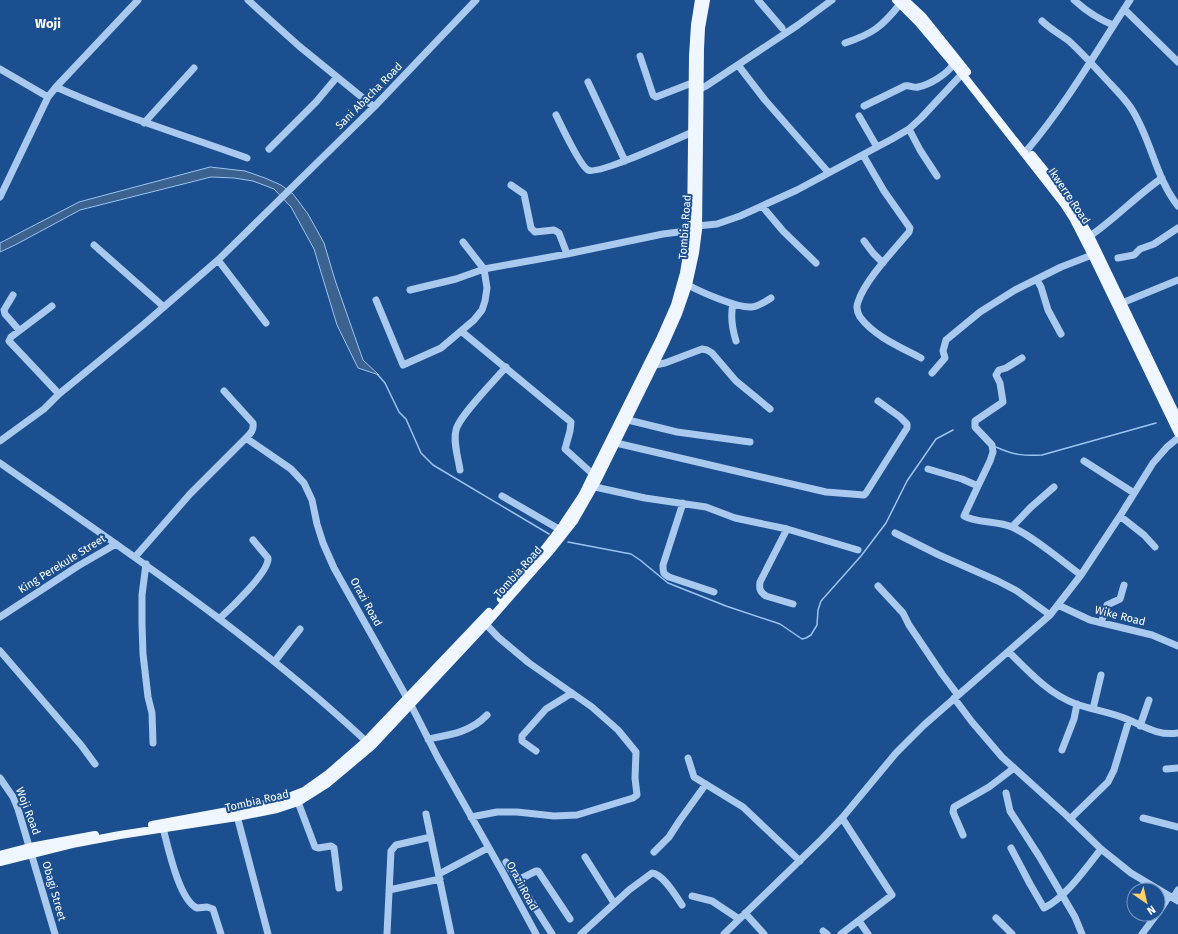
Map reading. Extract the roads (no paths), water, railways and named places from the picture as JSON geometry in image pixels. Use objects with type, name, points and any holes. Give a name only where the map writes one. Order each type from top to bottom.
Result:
[{"type":"main road","name":"Tombia Road","points":[[0,862],[70,839],[277,809],[298,802],[328,783],[369,743],[484,622],[546,547],[563,531],[595,480],[628,420],[678,314],[688,285],[695,253],[695,25],[699,0]]},
{"type":"main road","name":"Tombia Road","points":[[696,86],[701,28],[706,0]]},
{"type":"main road","name":"Ikwerre Road","points":[[900,1],[962,74],[1064,204],[1092,255],[1178,433]]},
{"type":"main road","name":"Ikwerre Road","points":[[900,1],[914,8],[928,23],[1067,198],[1090,236],[1178,419]]},
{"type":"main road","name":"Tombia Road","points":[[563,531],[582,496],[595,480],[675,305],[695,229]]},
{"type":"main road","name":"Tombia Road","points":[[0,855],[72,844],[237,814],[276,802],[304,791],[369,743]]},
{"type":"street","points":[[0,197],[48,97],[138,0]]},
{"type":"street","points":[[248,0],[299,46],[374,108]]},
{"type":"street","name":"Sani Abacha Road","points":[[0,440],[44,409],[59,394],[218,260],[374,108],[476,0]]},
{"type":"street","points":[[758,0],[782,28]]},
{"type":"street","points":[[640,56],[653,95],[656,97],[696,86],[738,65],[832,0]]},
{"type":"street","points":[[1074,0],[1086,11],[1113,25]]},
{"type":"street","points":[[1028,149],[1058,110],[1130,0]]},
{"type":"street","points":[[845,43],[864,37],[880,27],[889,18],[900,1]]},
{"type":"street","points":[[1124,9],[1178,62]]},
{"type":"street","points":[[1042,21],[1046,26],[1058,32],[1069,42],[1131,108],[1145,135],[1166,189],[1178,206]]},
{"type":"street","points":[[864,106],[905,86],[909,85],[918,87],[939,78],[953,64]]},
{"type":"street","points":[[738,65],[765,100],[828,172]]},
{"type":"street","points":[[144,122],[194,68]]},
{"type":"street","points":[[0,69],[48,97]]},
{"type":"street","points":[[410,290],[456,279],[484,269],[695,229],[728,221],[796,190],[909,129],[962,74]]},
{"type":"street","points":[[269,150],[316,102],[337,77]]},
{"type":"street","points":[[588,82],[626,161]]},
{"type":"street","points":[[56,87],[84,100],[247,158]]},
{"type":"street","points":[[556,115],[577,154],[586,169],[590,172],[626,161],[696,130]]},
{"type":"street","points":[[858,116],[865,125],[877,147]]},
{"type":"street","points":[[909,129],[925,159],[938,176]]},
{"type":"street","points":[[863,155],[884,191],[910,228],[909,232],[867,285],[858,301],[857,308],[859,316],[875,332],[921,358]]},
{"type":"street","points":[[1090,236],[1162,178]]},
{"type":"street","points":[[511,185],[524,194],[531,228],[535,232],[554,230],[559,233],[567,254]]},
{"type":"street","points":[[762,206],[783,231],[816,263]]},
{"type":"street","points":[[1118,258],[1134,255],[1140,249],[1154,244],[1178,228]]},
{"type":"street","points":[[864,241],[883,263]]},
{"type":"street","points":[[376,300],[403,365],[441,348],[474,320],[482,310],[485,301],[487,288],[484,269],[463,242]]},
{"type":"street","points":[[94,245],[164,306]]},
{"type":"street","points":[[932,373],[944,358],[943,351],[946,340],[980,312],[1015,290],[1061,267],[1092,255]]},
{"type":"street","points":[[218,260],[266,323]]},
{"type":"street","points":[[1036,280],[1041,287],[1048,310],[1060,334]]},
{"type":"street","points":[[1122,304],[1178,280]]},
{"type":"street","points":[[688,285],[705,294],[733,304],[751,307],[771,298]]},
{"type":"street","points":[[13,295],[4,310],[5,314],[19,330]]},
{"type":"street","points":[[733,304],[731,313],[732,327],[736,341]]},
{"type":"street","points":[[52,306],[19,330],[11,337],[9,342],[59,394]]},
{"type":"street","points":[[461,332],[506,367],[571,422],[565,449],[595,480],[645,498],[706,507],[735,518],[787,529],[858,550]]},
{"type":"street","points":[[654,365],[666,363],[702,349],[707,350],[712,353],[736,381],[770,409]]},
{"type":"street","points":[[1022,358],[1006,368],[999,370],[996,375],[1000,383],[1003,402],[975,421],[975,427],[992,444],[993,452],[965,517],[1004,524],[1012,527],[1036,542],[1080,575]]},
{"type":"street","points":[[460,470],[455,436],[456,428],[463,416],[506,367]]},
{"type":"street","points":[[135,557],[190,494],[252,432],[254,428],[252,423],[224,392]]},
{"type":"street","points":[[616,442],[826,492],[864,495],[907,428],[907,424],[900,416],[878,401]]},
{"type":"street","points":[[628,420],[677,432],[750,442]]},
{"type":"street","name":"Orazi Road","points":[[246,438],[291,469],[304,483],[312,500],[323,543],[334,568],[536,934]]},
{"type":"street","points":[[724,934],[800,861],[842,818],[896,753],[956,697],[1009,652],[1050,614],[1080,575],[1154,463],[1167,447],[1178,438]]},
{"type":"street","points":[[1084,461],[1134,493]]},
{"type":"street","points":[[0,463],[146,564],[219,618],[275,661],[369,743]]},
{"type":"street","points":[[928,468],[978,486]]},
{"type":"street","points":[[1012,527],[1030,508],[1054,487]]},
{"type":"street","points":[[502,496],[563,531]]},
{"type":"street","points":[[683,503],[663,565],[664,574],[714,592]]},
{"type":"street","points":[[1120,516],[1144,535],[1155,547]]},
{"type":"street","points":[[787,529],[760,582],[759,589],[766,596],[793,604]]},
{"type":"street","points":[[895,533],[939,555],[998,580],[1050,614]]},
{"type":"street","points":[[219,618],[258,579],[269,562],[268,558],[253,540]]},
{"type":"street","name":"King Perekule Street","points":[[0,618],[78,566],[116,544]]},
{"type":"street","points":[[146,564],[142,595],[143,654],[148,697],[152,713],[153,742]]},
{"type":"street","points":[[1101,623],[1108,605],[1120,599],[1124,585]]},
{"type":"street","points":[[878,586],[903,612],[909,625],[956,697],[987,740],[1014,768],[1101,849],[1132,873],[1174,898]]},
{"type":"street","name":"Wike Road","points":[[1058,605],[1090,620],[1152,635],[1178,646]]},
{"type":"street","points":[[471,817],[497,812],[577,816],[633,798],[637,795],[635,778],[636,752],[634,748],[608,720],[529,663],[498,637],[484,622]]},
{"type":"street","points":[[275,661],[300,629]]},
{"type":"street","points":[[0,651],[77,740],[95,764]]},
{"type":"street","points":[[1009,652],[1046,687],[1057,695],[1077,704],[1129,720],[1157,732],[1167,734],[1178,733]]},
{"type":"street","points":[[1093,709],[1101,674]]},
{"type":"street","points":[[536,751],[522,741],[522,736],[546,709],[572,693]]},
{"type":"street","points":[[1140,726],[1149,700]]},
{"type":"street","points":[[1062,750],[1074,719],[1077,704]]},
{"type":"street","points":[[428,739],[462,732],[477,725],[487,715]]},
{"type":"street","points":[[1070,820],[1108,782],[1114,770],[1129,720]]},
{"type":"street","points":[[688,758],[694,777],[744,807],[800,861]]},
{"type":"street","points":[[963,835],[953,812],[954,807],[989,787],[1014,768]]},
{"type":"street","points":[[1166,769],[1178,768]]},
{"type":"street","name":"Woji Road","points":[[0,778],[13,797],[31,851]]},
{"type":"street","points":[[654,852],[669,837],[706,784]]},
{"type":"street","points":[[1006,794],[1010,811],[1075,917],[1082,934]]},
{"type":"street","points":[[298,802],[315,847],[331,846],[334,848],[339,888]]},
{"type":"street","points":[[237,814],[268,934]]},
{"type":"street","points":[[426,814],[451,934]]},
{"type":"street","points":[[841,934],[892,895],[842,818]]},
{"type":"street","points":[[1143,818],[1178,827]]},
{"type":"street","points":[[163,828],[176,875],[185,897],[192,906],[197,908],[210,907],[213,909],[221,934]]},
{"type":"street","points":[[387,934],[390,856],[393,848],[396,845],[431,837]]},
{"type":"street","points":[[389,890],[439,876],[488,848]]},
{"type":"street","points":[[1011,848],[1044,908],[1062,895],[1085,870],[1101,849]]},
{"type":"street","name":"Obagi Street","points":[[31,851],[56,934]]},
{"type":"street","points":[[585,857],[614,903]]},
{"type":"street","points":[[506,862],[552,934]]},
{"type":"street","points":[[518,880],[538,871],[570,919]]},
{"type":"street","points":[[581,934],[614,903],[648,875],[654,873],[666,882],[682,905]]},
{"type":"street","points":[[1166,906],[1174,898],[1178,890]]},
{"type":"street","points":[[692,896],[712,901],[739,919]]},
{"type":"street","points":[[745,913],[764,934]]},
{"type":"street","points":[[996,918],[1012,934]]},
{"type":"street","points":[[859,921],[868,934]]},
{"type":"street","points":[[1142,934],[1151,922]]},
{"type":"water","points":[[210,167],[245,171],[281,185],[293,194],[308,214],[324,243],[335,280],[363,360],[379,375],[358,368],[337,325],[314,249],[291,207],[274,189],[253,181],[211,177],[80,210],[0,252],[0,243],[79,202]]},
{"type":"waterway","points":[[378,375],[385,383],[399,412],[406,419],[421,453],[433,465],[549,534]]},
{"type":"waterway","points":[[996,447],[1018,454],[1042,455],[1156,423]]},
{"type":"waterway","points":[[568,542],[631,554],[668,583],[726,606],[780,624],[802,639],[806,638],[811,635],[817,625],[818,610],[821,601],[861,556],[886,523],[907,481],[936,439],[953,430]]},
{"type":"district","name":"Woji","points":[[48,23]]}]
